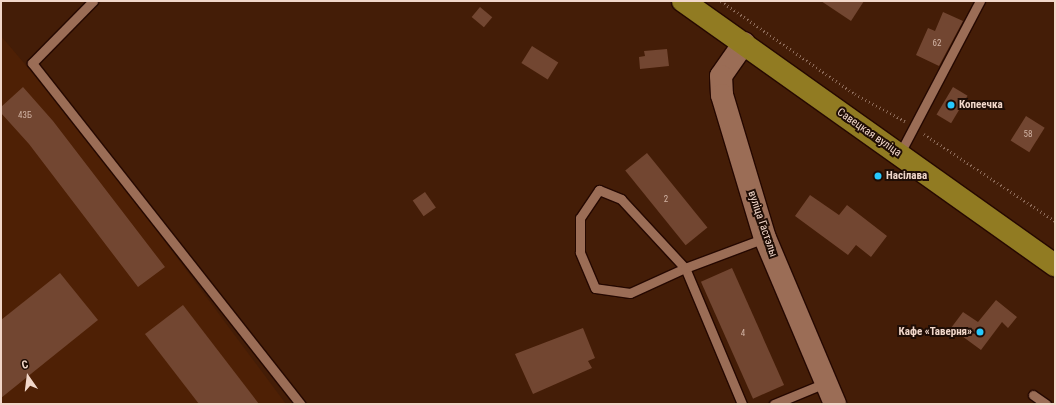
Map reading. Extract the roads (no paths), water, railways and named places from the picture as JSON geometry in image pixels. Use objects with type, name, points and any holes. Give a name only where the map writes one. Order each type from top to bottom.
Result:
[{"type":"main road","name":"Савецкая вуліца","points":[[683,1],[1055,265]]},
{"type":"street","name":"вуліца Гастэлы","points":[[744,43],[721,76],[722,95],[765,238],[835,404]]},
{"type":"lane","points":[[94,1],[32,63],[300,404]]},
{"type":"lane","points":[[900,155],[980,1]]},
{"type":"lane","points":[[742,404],[685,268],[621,199],[598,190],[580,218],[580,252],[594,288],[630,293],[685,268],[765,238]]},
{"type":"lane","points":[[774,404],[825,383]]},
{"type":"lane","points":[[1033,395],[1046,404]]},
{"type":"place","name":"Копеечка","points":[[951,105]]},
{"type":"place","name":"Насілава","points":[[878,176]]},
{"type":"place","name":"Кафе «Таверня»","points":[[980,332]]}]
